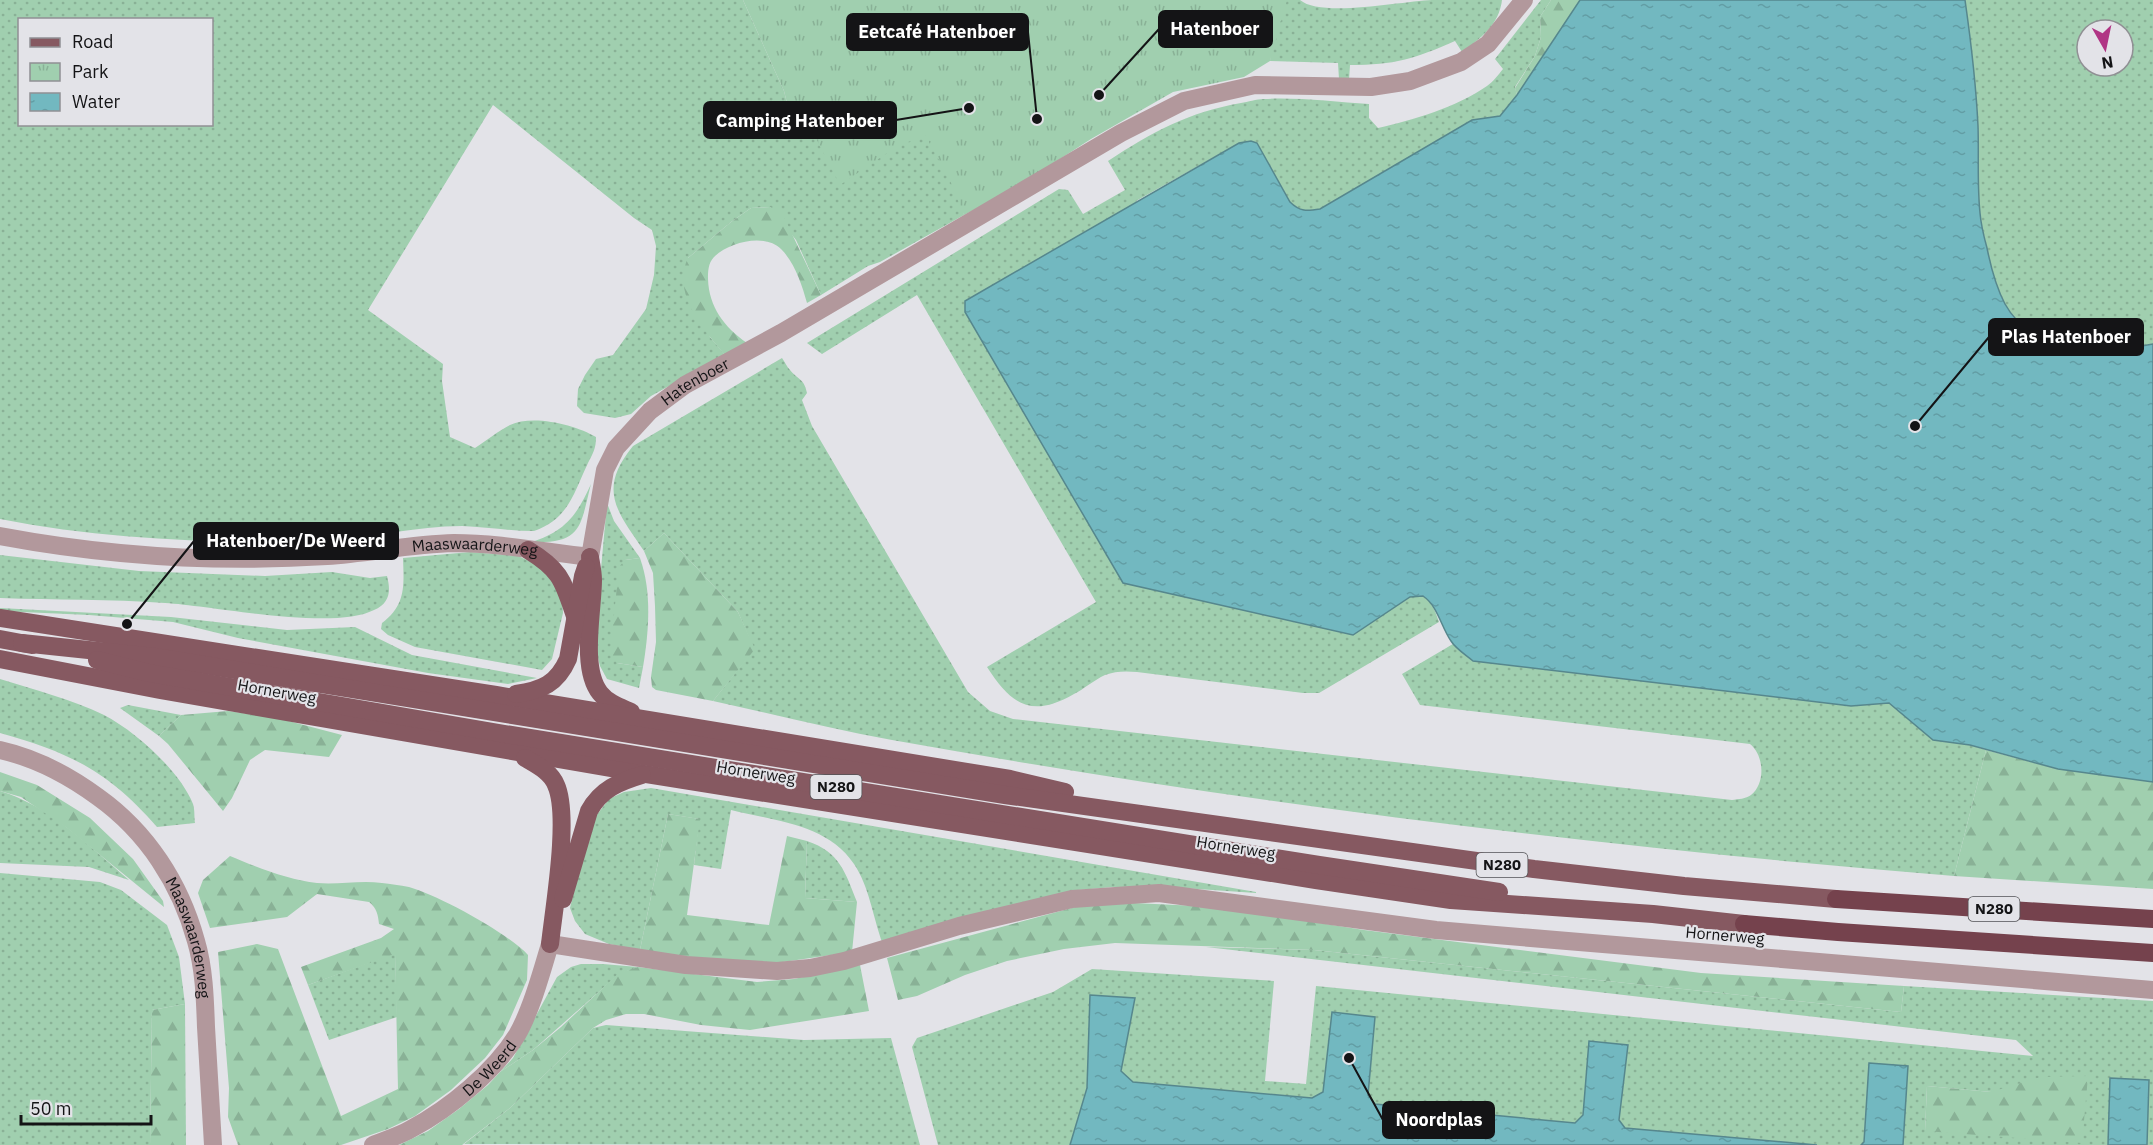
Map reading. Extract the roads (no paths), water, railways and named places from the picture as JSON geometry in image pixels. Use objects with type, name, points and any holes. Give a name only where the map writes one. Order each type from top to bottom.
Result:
[{"type":"highway","name":"Hornerweg","points":[[1836,899],[2153,919]]},
{"type":"highway","name":"Hornerweg","points":[[1744,924],[2153,953]]},
{"type":"main road","points":[[528,550],[547,562],[558,573],[575,618]]},
{"type":"main road","points":[[496,695],[538,690],[559,677],[568,660],[583,576],[590,557]]},
{"type":"main road","points":[[590,557],[594,577],[590,661],[593,681],[600,693],[612,703],[652,721]]},
{"type":"main road","name":"Hornerweg","points":[[0,618],[496,695],[1010,780],[1169,817]]},
{"type":"main road","name":"Hornerweg","points":[[0,639],[149,673],[505,734],[1319,865],[1653,914],[1744,924]]},
{"type":"main road","name":"Hornerweg","points":[[22,643],[155,657],[1005,795],[1534,869],[1684,886],[1836,899]]},
{"type":"main road","name":"Hornerweg","points":[[0,658],[160,690],[518,753],[1316,880],[1451,900],[1653,914]]},
{"type":"main road","points":[[518,753],[550,775],[556,784],[562,806],[550,944]]},
{"type":"main road","points":[[550,944],[589,811],[595,801],[614,785],[645,774]]},
{"type":"street","name":"Hatenboer","points":[[590,557],[605,470],[616,448],[650,411],[685,385],[781,333],[1121,133],[1184,100],[1255,85],[1371,87],[1410,81],[1461,62],[1488,44],[1524,0]]},
{"type":"street","name":"Maaswaarderweg","points":[[0,537],[84,549],[175,557],[327,556],[453,543],[484,544],[590,557]]},
{"type":"street","name":"Maaswaarderweg","points":[[0,750],[42,763],[67,776],[102,800],[140,834],[178,891],[197,942],[204,984],[213,1145]]},
{"type":"street","name":"Hornerweg","points":[[550,944],[686,965],[788,970],[844,961],[959,927],[1072,898],[1159,893],[1436,930],[2153,990]]},
{"type":"street","name":"De Weerd","points":[[373,1145],[411,1129],[452,1103],[486,1073],[517,1034],[537,986],[550,944]]},
{"type":"water","points":[[1580,0],[1965,0],[1977,110],[1980,217],[1992,270],[2005,304],[2017,321],[2033,333],[2051,342],[2092,349],[2153,344],[2153,782],[2058,769],[1970,745],[1933,740],[1889,703],[1851,706],[1473,661],[1453,644],[1436,611],[1423,596],[1410,597],[1353,635],[1123,583],[965,312],[965,301],[1239,143],[1251,141],[1257,143],[1290,202],[1297,208],[1320,209],[1472,120],[1500,116],[1517,95]]},
{"type":"water","points":[[1090,995],[1135,998],[1121,1071],[1133,1082],[1312,1098],[1323,1092],[1332,1012],[1375,1017],[1368,1095],[1375,1104],[1575,1123],[1583,1115],[1589,1041],[1628,1045],[1619,1120],[1625,1128],[1817,1145],[1070,1145],[1087,1088]]},
{"type":"water","points":[[1869,1063],[1908,1066],[1903,1145],[1861,1145],[1864,1142]]},
{"type":"water","points":[[2110,1078],[2149,1080],[2147,1145],[2108,1145]]},
{"type":"place","name":"Hatenboer","points":[[1099,95]]},
{"type":"place","name":"Camping Hatenboer","points":[[969,108]]},
{"type":"place","name":"Eetcafé Hatenboer","points":[[1037,119]]},
{"type":"place","name":"Plas Hatenboer","points":[[1915,426]]},
{"type":"place","name":"Hatenboer/De Weerd","points":[[127,624]]},
{"type":"place","name":"Noordplas","points":[[1349,1058]]}]
